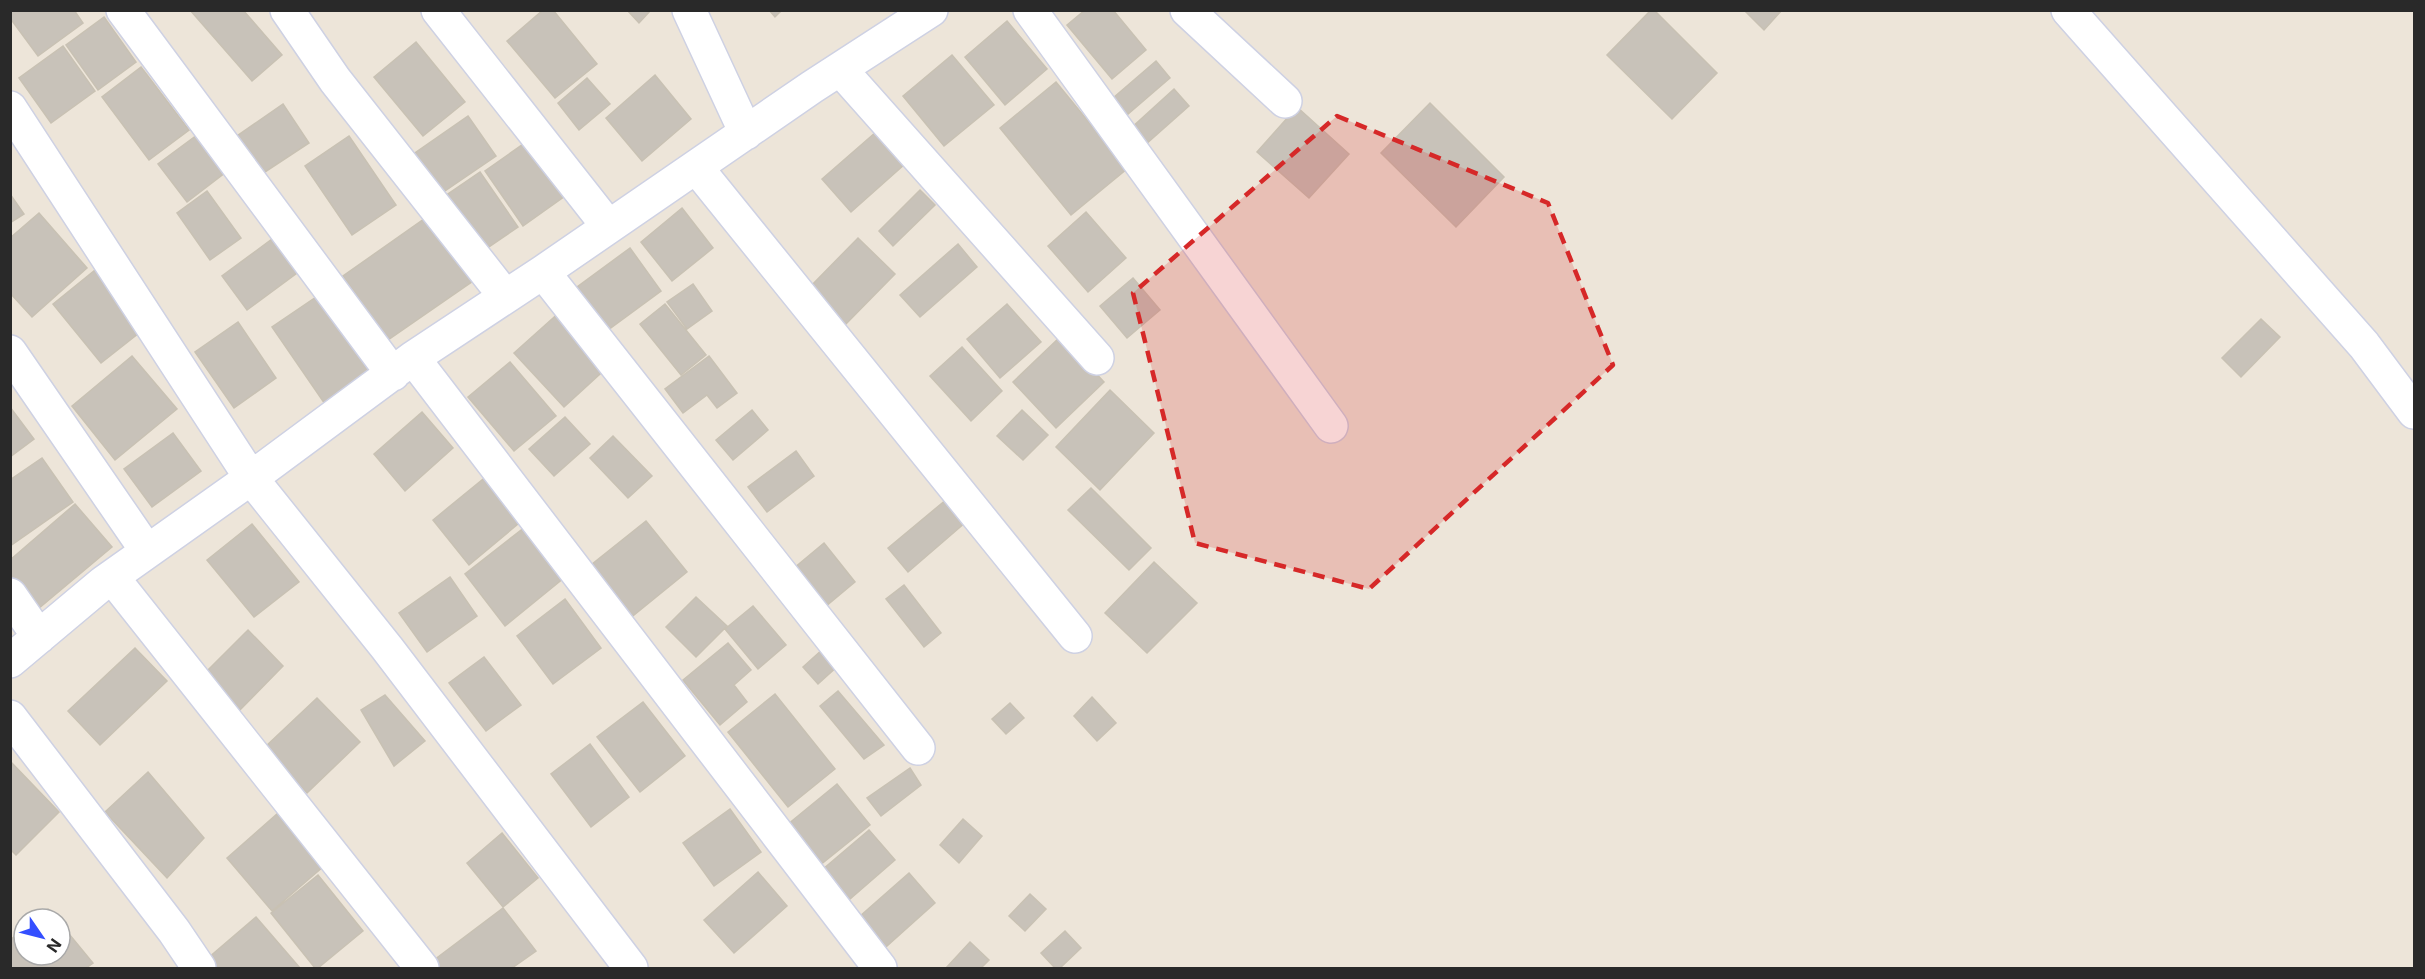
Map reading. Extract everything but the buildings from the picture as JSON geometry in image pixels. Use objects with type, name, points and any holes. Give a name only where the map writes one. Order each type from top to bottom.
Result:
[{"type":"street","points":[[123,10],[880,969]]},
{"type":"street","points":[[287,10],[335,80],[505,296]]},
{"type":"street","points":[[438,10],[608,226]]},
{"type":"street","points":[[689,10],[746,132]]},
{"type":"street","points":[[10,661],[112,577],[403,366],[505,296],[543,273],[746,132],[931,10]]},
{"type":"street","points":[[1030,10],[1331,426]]},
{"type":"street","points":[[1187,10],[1285,101]]},
{"type":"street","points":[[2068,10],[2364,345],[2415,412]]},
{"type":"street","points":[[840,69],[1097,358]]},
{"type":"street","points":[[10,108],[251,478],[387,648],[631,969]]},
{"type":"street","points":[[696,167],[1075,636]]},
{"type":"street","points":[[543,273],[918,748]]},
{"type":"street","points":[[10,352],[147,551]]},
{"type":"street","points":[[112,577],[422,969]]},
{"type":"street","points":[[10,595],[39,638]]},
{"type":"street","points":[[10,717],[174,931],[199,969]]},
{"type":"highlighted area","points":[[1337,116],[1548,203],[1613,365],[1369,589],[1195,543],[1133,293]]}]
